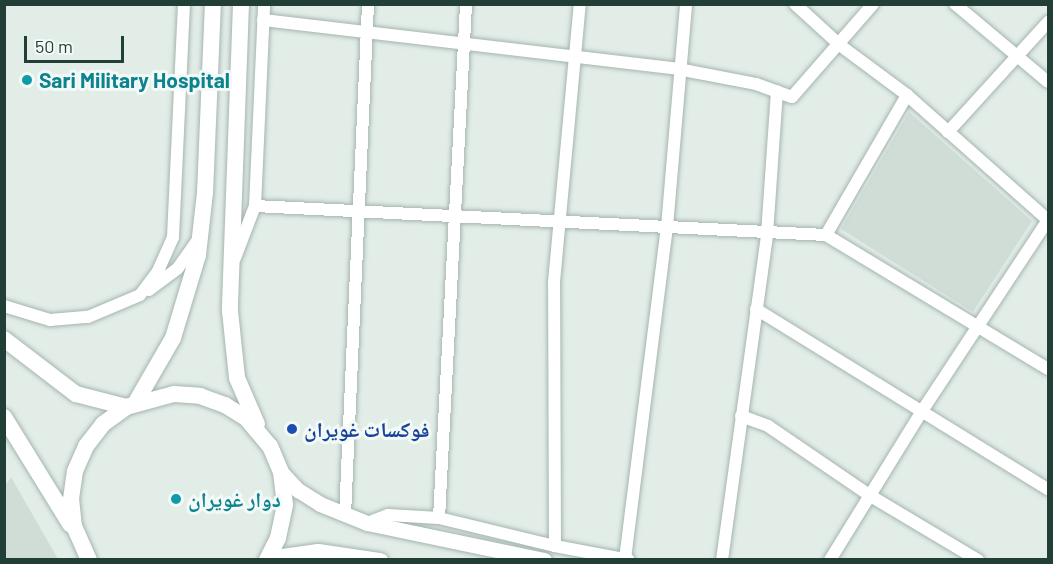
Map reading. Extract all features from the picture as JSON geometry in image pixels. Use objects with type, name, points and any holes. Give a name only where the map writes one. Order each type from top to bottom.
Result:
[{"type":"main road","points":[[79,540],[71,499],[77,465],[94,434],[131,405],[166,354],[180,321],[202,233],[213,4]]},
{"type":"main road","points":[[241,4],[230,273],[237,378],[281,472],[284,516],[268,559]]},
{"type":"main road","points":[[4,339],[76,394],[131,405],[161,395],[200,396],[236,411],[265,438]]},
{"type":"main road","points":[[4,417],[89,560]]},
{"type":"street","points":[[140,295],[158,271],[172,237],[184,4]]},
{"type":"street","points":[[230,273],[255,206],[264,4]]},
{"type":"street","points":[[345,515],[368,4]]},
{"type":"street","points":[[440,518],[466,4]]},
{"type":"street","points":[[555,546],[554,282],[580,4]]},
{"type":"street","points":[[367,522],[388,514],[440,518],[555,546],[627,559],[667,227],[678,69],[686,4]]},
{"type":"street","points":[[795,4],[841,46],[907,95],[1048,220],[922,411],[830,560]]},
{"type":"street","points":[[263,20],[367,30],[678,69],[777,91],[792,97],[841,46],[873,4]]},
{"type":"street","points":[[955,4],[1048,82]]},
{"type":"street","points":[[948,132],[1019,58],[1048,22]]},
{"type":"street","points":[[722,560],[766,234],[777,91]]},
{"type":"street","points":[[826,235],[907,95]]},
{"type":"street","points":[[255,206],[455,215],[766,234],[826,235],[1048,369]]},
{"type":"street","points":[[4,306],[33,318],[70,321],[116,308],[140,295],[178,268],[202,233]]},
{"type":"street","points":[[756,309],[1048,489]]},
{"type":"street","points":[[741,416],[768,426],[869,495],[978,560]]},
{"type":"street","points":[[281,472],[305,495],[345,515],[367,522],[544,560]]},
{"type":"street","points":[[268,559],[310,551],[380,560]]},
{"type":"shaded area","points":[[909,112],[1032,221],[973,312],[841,229]]},
{"type":"shaded area","points":[[11,477],[58,559],[5,559],[5,486]]},
{"type":"place","name":"Sari Military Hospital","points":[[27,80]]},
{"type":"place","name":"فوكسات غويران","points":[[292,429]]},
{"type":"place","name":"دوار غويران","points":[[176,499]]}]
